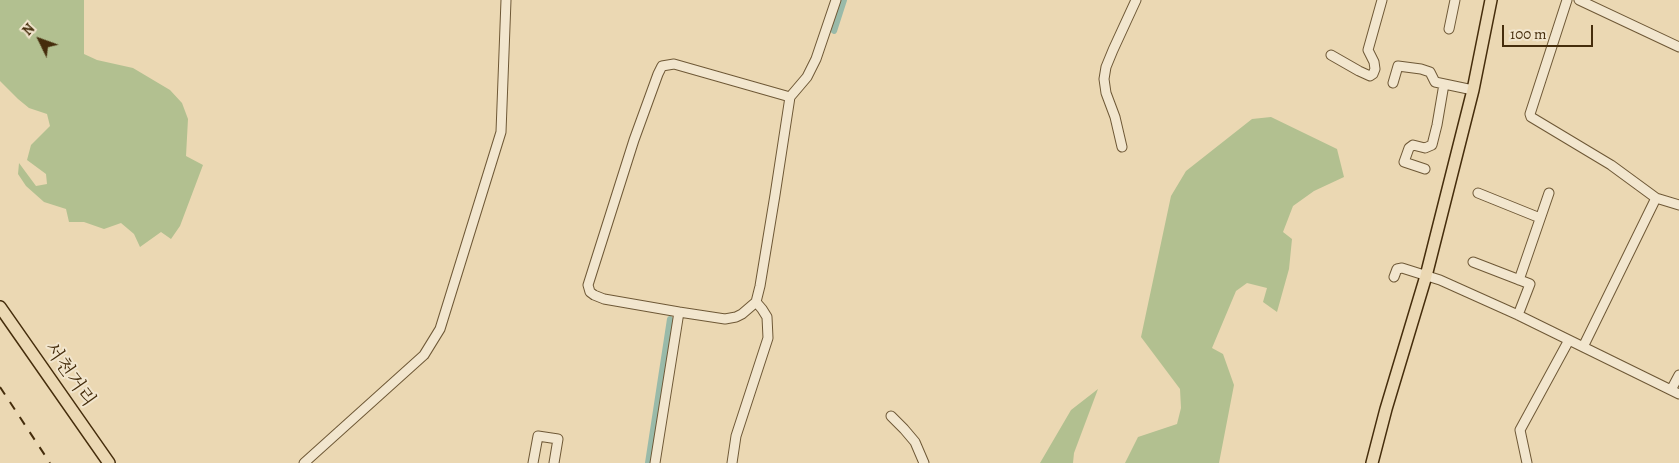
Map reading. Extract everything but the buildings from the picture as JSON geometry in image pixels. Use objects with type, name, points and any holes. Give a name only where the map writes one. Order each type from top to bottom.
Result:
[{"type":"main road","points":[[1372,463],[1386,409],[1426,276],[1473,90],[1491,0]]},
{"type":"main road","name":"서천거리","points":[[0,307],[109,463]]},
{"type":"street","points":[[304,463],[424,354],[440,329],[502,132],[506,0]]},
{"type":"street","points":[[790,97],[674,64],[662,66],[634,140],[588,285],[590,292],[604,300],[725,319],[742,314],[756,302],[774,204],[790,97],[807,77],[816,59],[836,0]]},
{"type":"street","points":[[1122,147],[1115,117],[1106,93],[1104,79],[1106,67],[1136,0]]},
{"type":"street","points":[[1331,55],[1370,76],[1373,74],[1374,62],[1368,50],[1382,0]]},
{"type":"street","points":[[1449,29],[1455,0]]},
{"type":"street","points":[[1567,0],[1530,114],[1531,117],[1610,165],[1656,198],[1679,205]]},
{"type":"street","points":[[1579,0],[1679,48]]},
{"type":"street","points":[[1392,83],[1398,66],[1421,69],[1430,72],[1435,82],[1473,90]]},
{"type":"street","points":[[1425,169],[1404,162],[1409,148],[1413,145],[1425,148],[1432,145],[1444,84]]},
{"type":"street","points":[[1478,193],[1540,218]]},
{"type":"street","points":[[1519,280],[1549,193]]},
{"type":"street","points":[[1583,347],[1656,198]]},
{"type":"street","points":[[1474,262],[1530,284],[1518,315]]},
{"type":"street","points":[[1394,277],[1397,268],[1426,276],[1518,315],[1675,392],[1679,375]]},
{"type":"street","points":[[732,463],[736,436],[768,338],[767,317],[756,302]]},
{"type":"street","points":[[655,463],[679,312]]},
{"type":"street","points":[[1527,463],[1520,430],[1569,340]]},
{"type":"street","points":[[891,416],[915,442],[924,463]]},
{"type":"street","points":[[533,463],[538,436],[558,439],[554,463]]},
{"type":"green space","points":[[0,0],[84,0],[84,54],[97,60],[133,68],[170,90],[182,103],[188,119],[186,156],[203,165],[180,226],[171,239],[161,232],[140,247],[134,234],[121,223],[104,229],[84,222],[69,222],[66,209],[44,202],[26,186],[18,174],[19,163],[36,186],[47,184],[46,174],[27,160],[31,145],[50,126],[47,114],[29,108],[0,81]]},
{"type":"green space","points":[[1271,117],[1337,149],[1344,177],[1314,191],[1293,206],[1283,232],[1292,239],[1289,269],[1277,312],[1263,302],[1267,288],[1247,283],[1236,291],[1212,348],[1223,354],[1234,385],[1219,463],[1125,463],[1138,437],[1177,424],[1181,408],[1180,389],[1141,337],[1171,196],[1186,171],[1252,119]]},
{"type":"green space","points":[[1098,389],[1074,453],[1073,463],[1040,463],[1071,410]]},
{"type":"waterway","points":[[834,31],[844,0]]},
{"type":"waterway","points":[[648,463],[670,319]]},
{"type":"railway","points":[[0,387],[50,463]]}]
